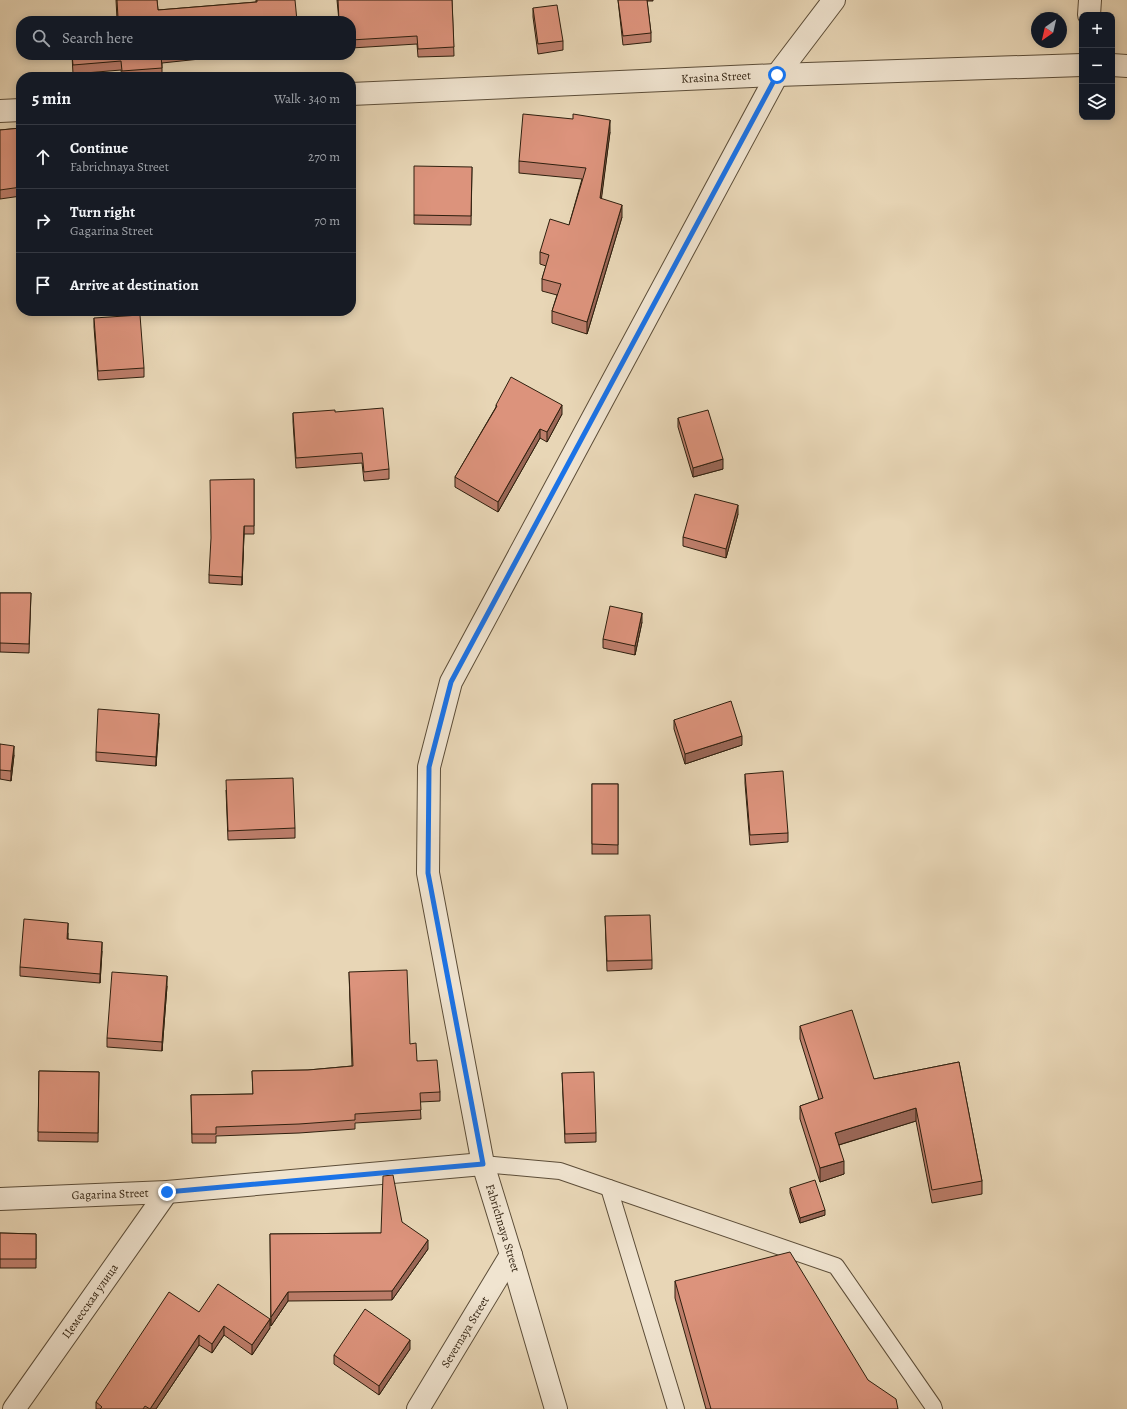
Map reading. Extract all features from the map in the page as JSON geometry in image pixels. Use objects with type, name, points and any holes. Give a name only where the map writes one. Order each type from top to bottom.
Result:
[{"type":"street","name":"Fabrichnaya Street","points":[[556,1409],[512,1254],[483,1164],[428,873],[429,767],[451,682],[777,75],[834,0]]},
{"type":"street","points":[[1089,12],[1090,0]]},
{"type":"street","name":"Krasina Street","points":[[356,94],[777,75],[1079,65]]},
{"type":"street","points":[[1115,66],[1127,66]]},
{"type":"street","points":[[0,111],[16,110]]},
{"type":"street","name":"Gagarina Street","points":[[0,1199],[167,1192],[483,1164]]},
{"type":"street","name":"Цемесская улица","points":[[14,1409],[167,1192]]},
{"type":"street","name":"Severnaya Street","points":[[418,1409],[512,1254]]},
{"type":"lane","points":[[483,1164],[560,1171],[836,1266],[934,1409]]},
{"type":"lane","points":[[609,1188],[676,1409]]},
{"type":"building","points":[[117,0],[157,0],[158,10],[257,2],[257,0],[295,0],[297,16],[118,16]]},
{"type":"building","points":[[338,0],[452,0],[454,47],[418,49],[417,36],[356,40],[356,16],[339,16]]},
{"type":"building","points":[[618,0],[647,0],[651,33],[623,36]]},
{"type":"building","points":[[557,5],[563,41],[538,44],[533,8]]},
{"type":"building","points":[[72,60],[161,60],[162,68],[122,71],[121,61],[73,65]]},
{"type":"building","points":[[523,114],[573,119],[573,114],[610,120],[600,198],[622,205],[587,322],[552,311],[561,284],[542,279],[549,255],[540,252],[550,219],[569,225],[586,168],[519,161]]},
{"type":"building","points":[[16,128],[16,188],[0,190],[0,130]]},
{"type":"building","points":[[414,166],[472,167],[471,216],[414,215]]},
{"type":"building","points":[[140,316],[144,368],[98,371],[94,318]]},
{"type":"building","points":[[511,377],[562,405],[547,432],[540,429],[498,502],[455,477],[497,406],[496,405]]},
{"type":"building","points":[[383,408],[389,469],[364,472],[362,453],[296,458],[293,413],[335,410],[335,412]]},
{"type":"building","points":[[708,410],[723,459],[693,468],[678,418]]},
{"type":"building","points":[[254,479],[254,526],[244,526],[242,577],[209,575],[211,538],[210,480]]},
{"type":"building","points":[[695,494],[738,505],[726,549],[683,537]]},
{"type":"building","points":[[0,593],[31,593],[29,644],[0,643]]},
{"type":"building","points":[[610,606],[642,613],[635,646],[603,639]]},
{"type":"building","points":[[731,701],[742,736],[685,754],[674,720]]},
{"type":"building","points":[[98,709],[159,714],[156,757],[96,752]]},
{"type":"building","points":[[0,744],[14,746],[11,771],[0,770]]},
{"type":"building","points":[[783,771],[788,833],[750,835],[745,774]]},
{"type":"building","points":[[293,778],[295,828],[228,831],[226,780]]},
{"type":"building","points":[[592,784],[618,784],[618,845],[592,844]]},
{"type":"building","points":[[650,915],[652,960],[607,961],[605,916]]},
{"type":"building","points":[[24,919],[68,923],[67,939],[102,942],[100,974],[20,967]]},
{"type":"building","points":[[407,970],[410,1044],[416,1043],[417,1061],[437,1060],[440,1092],[420,1093],[421,1110],[355,1114],[355,1120],[216,1127],[216,1134],[192,1134],[191,1095],[253,1094],[252,1071],[308,1070],[353,1066],[349,972]]},
{"type":"building","points":[[112,972],[167,976],[162,1042],[107,1038]]},
{"type":"building","points":[[852,1010],[874,1079],[959,1062],[982,1181],[932,1190],[916,1108],[835,1133],[844,1161],[820,1168],[800,1106],[823,1098],[800,1026]]},
{"type":"building","points":[[39,1071],[99,1072],[98,1133],[38,1132]]},
{"type":"building","points":[[594,1072],[596,1133],[565,1134],[562,1073]]},
{"type":"building","points":[[393,1175],[402,1222],[428,1240],[392,1291],[288,1292],[271,1317],[270,1234],[381,1233],[383,1176]]},
{"type":"building","points":[[815,1180],[825,1210],[800,1218],[790,1188]]},
{"type":"building","points":[[0,1233],[36,1234],[36,1259],[0,1259]]},
{"type":"building","points":[[790,1252],[868,1380],[896,1399],[898,1409],[711,1409],[675,1281]]},
{"type":"building","points":[[218,1284],[270,1319],[252,1345],[224,1326],[212,1344],[199,1335],[150,1409],[145,1406],[143,1409],[100,1409],[102,1407],[96,1402],[169,1292],[199,1312]]},
{"type":"building","points":[[365,1309],[410,1340],[379,1386],[334,1355]]},
{"type":"route","points":[[167,1192],[483,1164],[428,873],[429,767],[451,682],[777,75]]}]
